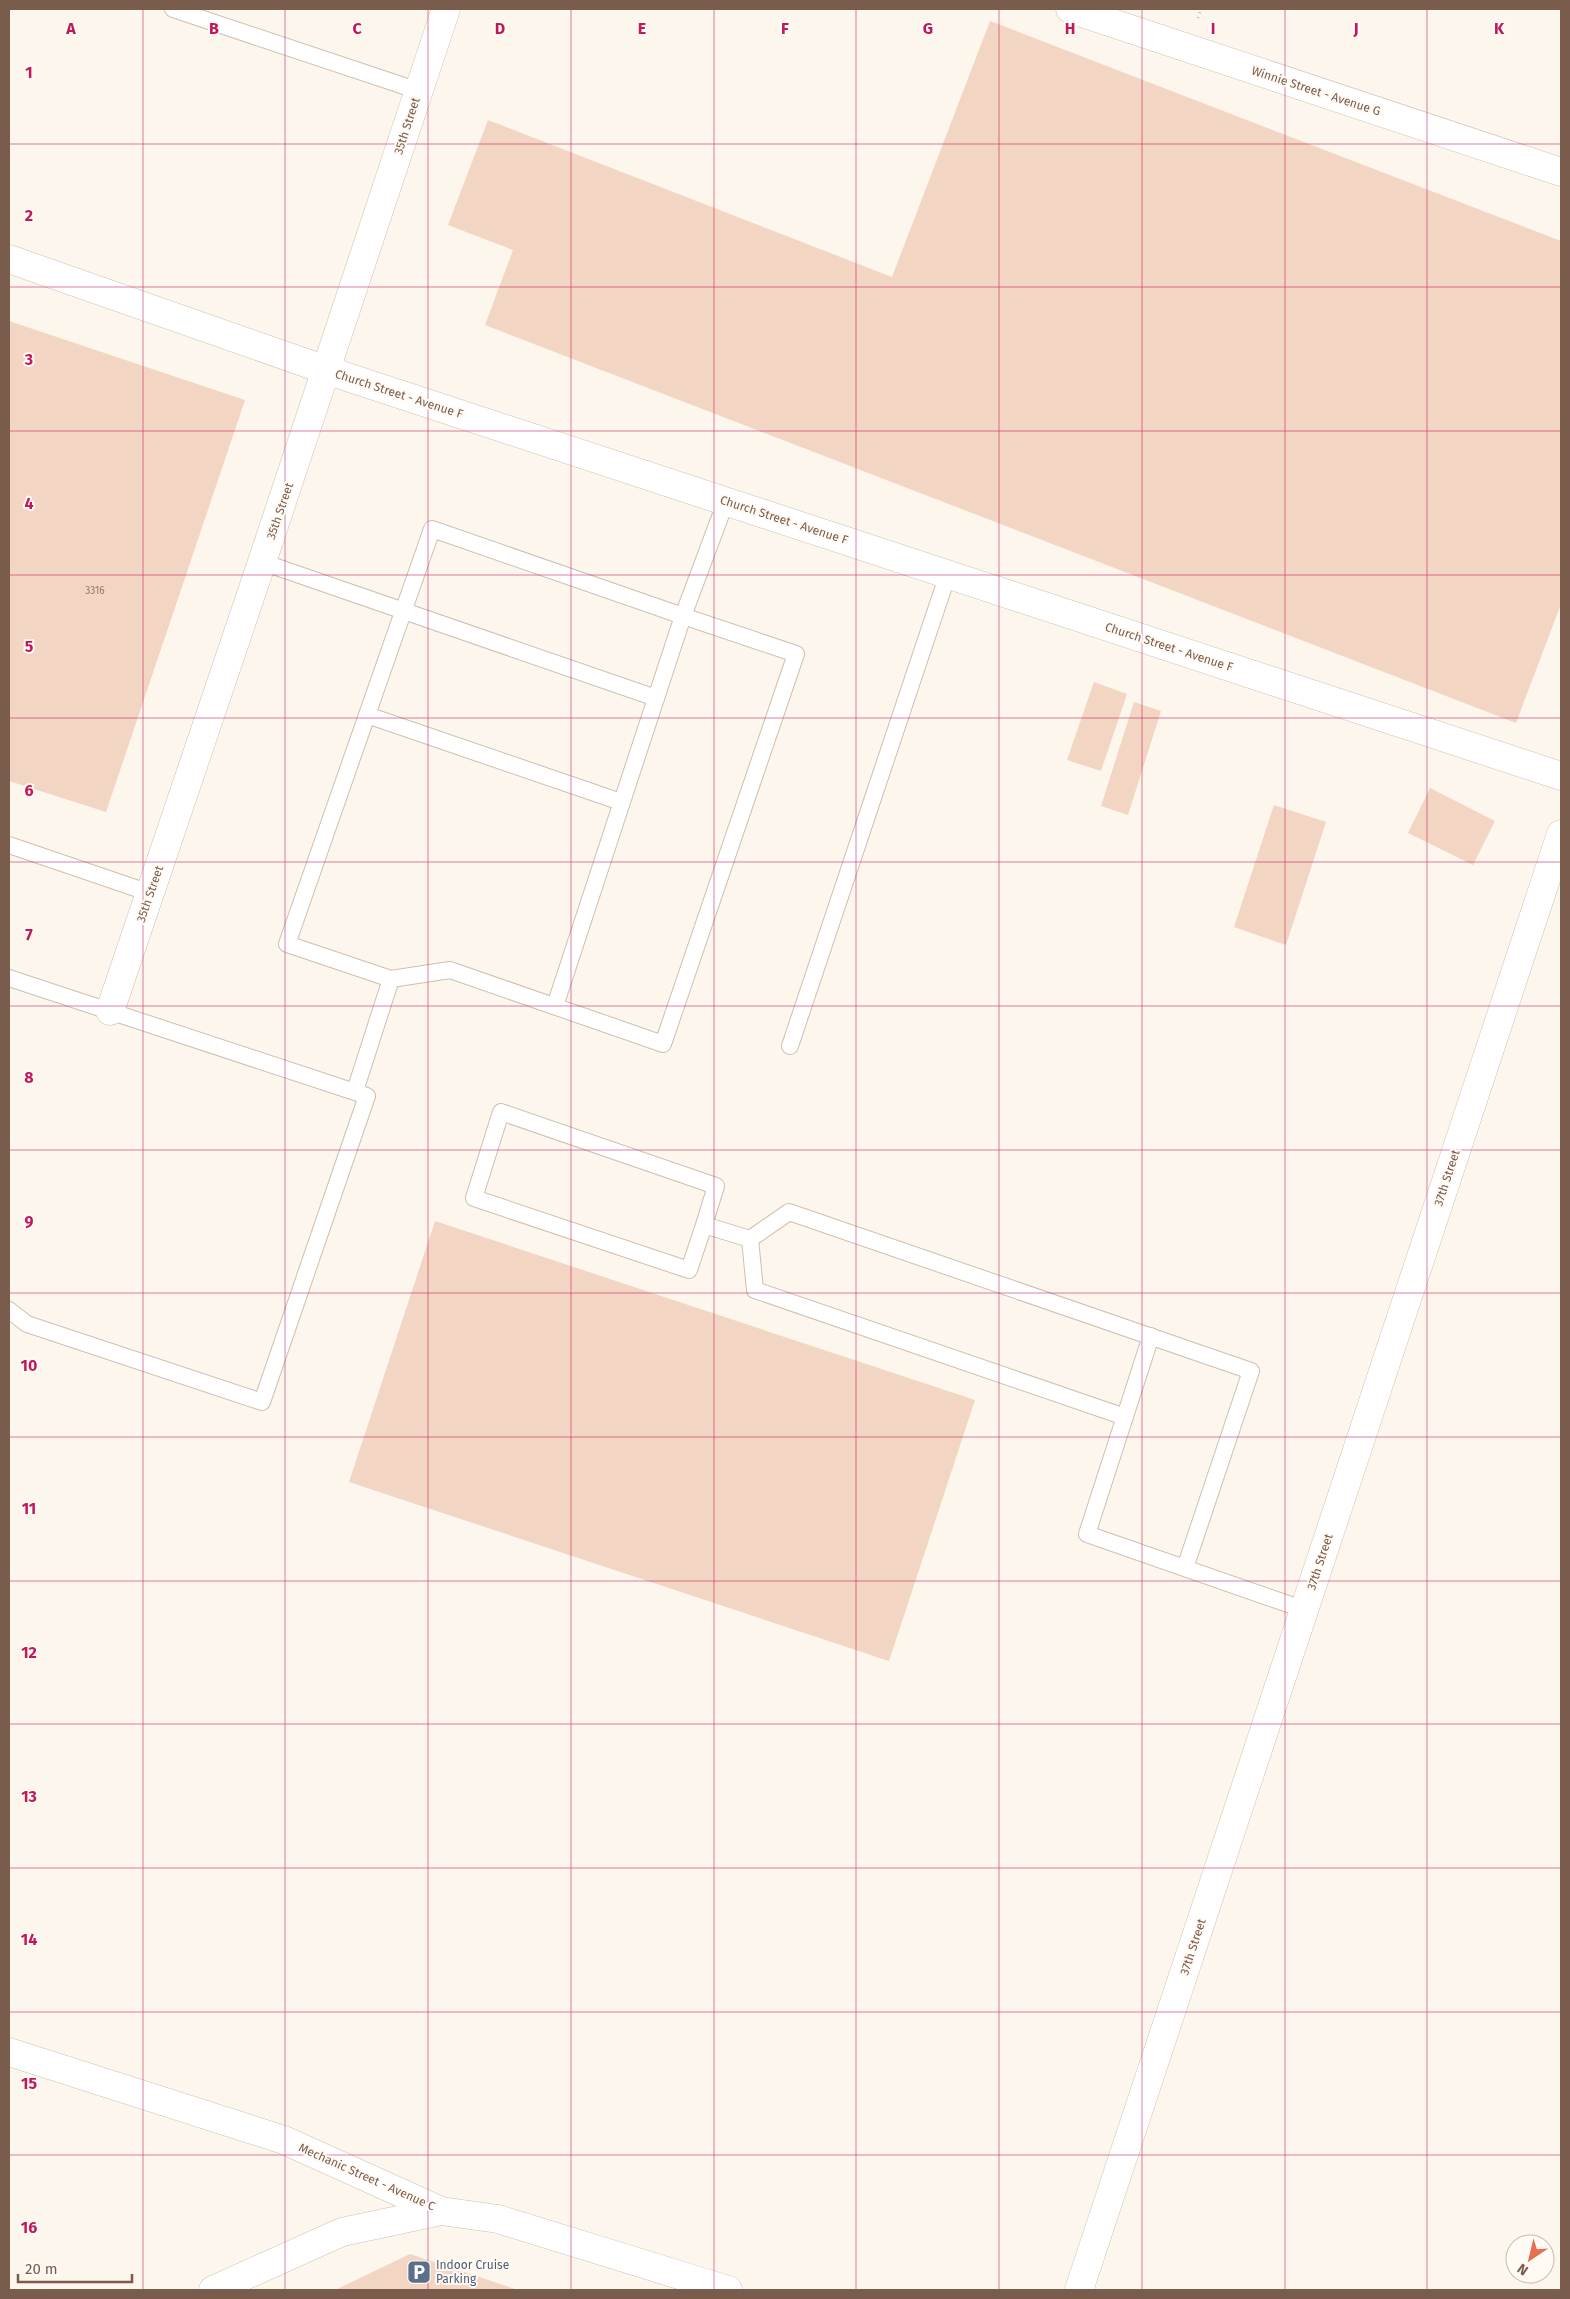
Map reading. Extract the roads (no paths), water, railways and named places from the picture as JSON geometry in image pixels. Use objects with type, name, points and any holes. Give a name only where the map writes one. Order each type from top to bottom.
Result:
[{"type":"street","name":"35th Street","points":[[110,1011],[446,9]]},
{"type":"street","name":"Winnie Street - Avenue G","points":[[1070,9],[1134,19],[1561,172]]},
{"type":"street","name":"Church Street - Avenue F","points":[[9,259],[326,370],[1561,776]]},
{"type":"street","name":"37th Street","points":[[1079,2290],[1561,834]]},
{"type":"street","name":"Mechanic Street - Avenue C","points":[[9,2052],[284,2140],[441,2211],[498,2219],[728,2290]]},
{"type":"street","points":[[213,2290],[342,2232],[441,2211]]},
{"type":"lane","points":[[173,9],[419,92]]},
{"type":"lane","points":[[555,1006],[683,616],[726,501]]},
{"type":"lane","points":[[432,529],[796,654],[663,1044],[450,970],[391,979],[287,944],[404,613],[432,529]]},
{"type":"lane","points":[[262,562],[404,613],[656,698]]},
{"type":"lane","points":[[790,1046],[948,574]]},
{"type":"lane","points":[[367,715],[621,802]]},
{"type":"lane","points":[[9,845],[150,893]]},
{"type":"lane","points":[[9,978],[367,1096],[262,1402],[26,1324],[9,1310]]},
{"type":"lane","points":[[355,1091],[391,979]]},
{"type":"lane","points":[[501,1112],[716,1186],[704,1225],[689,1270],[474,1198],[501,1112]]},
{"type":"lane","points":[[750,1239],[789,1212],[1251,1371],[1185,1568]]},
{"type":"lane","points":[[704,1225],[750,1239]]},
{"type":"lane","points":[[750,1239],[755,1290],[1125,1417]]},
{"type":"lane","points":[[1151,1336],[1087,1534],[1305,1610]]},
{"type":"place","name":"Indoor Cruise Parking","points":[[419,2272]]}]
